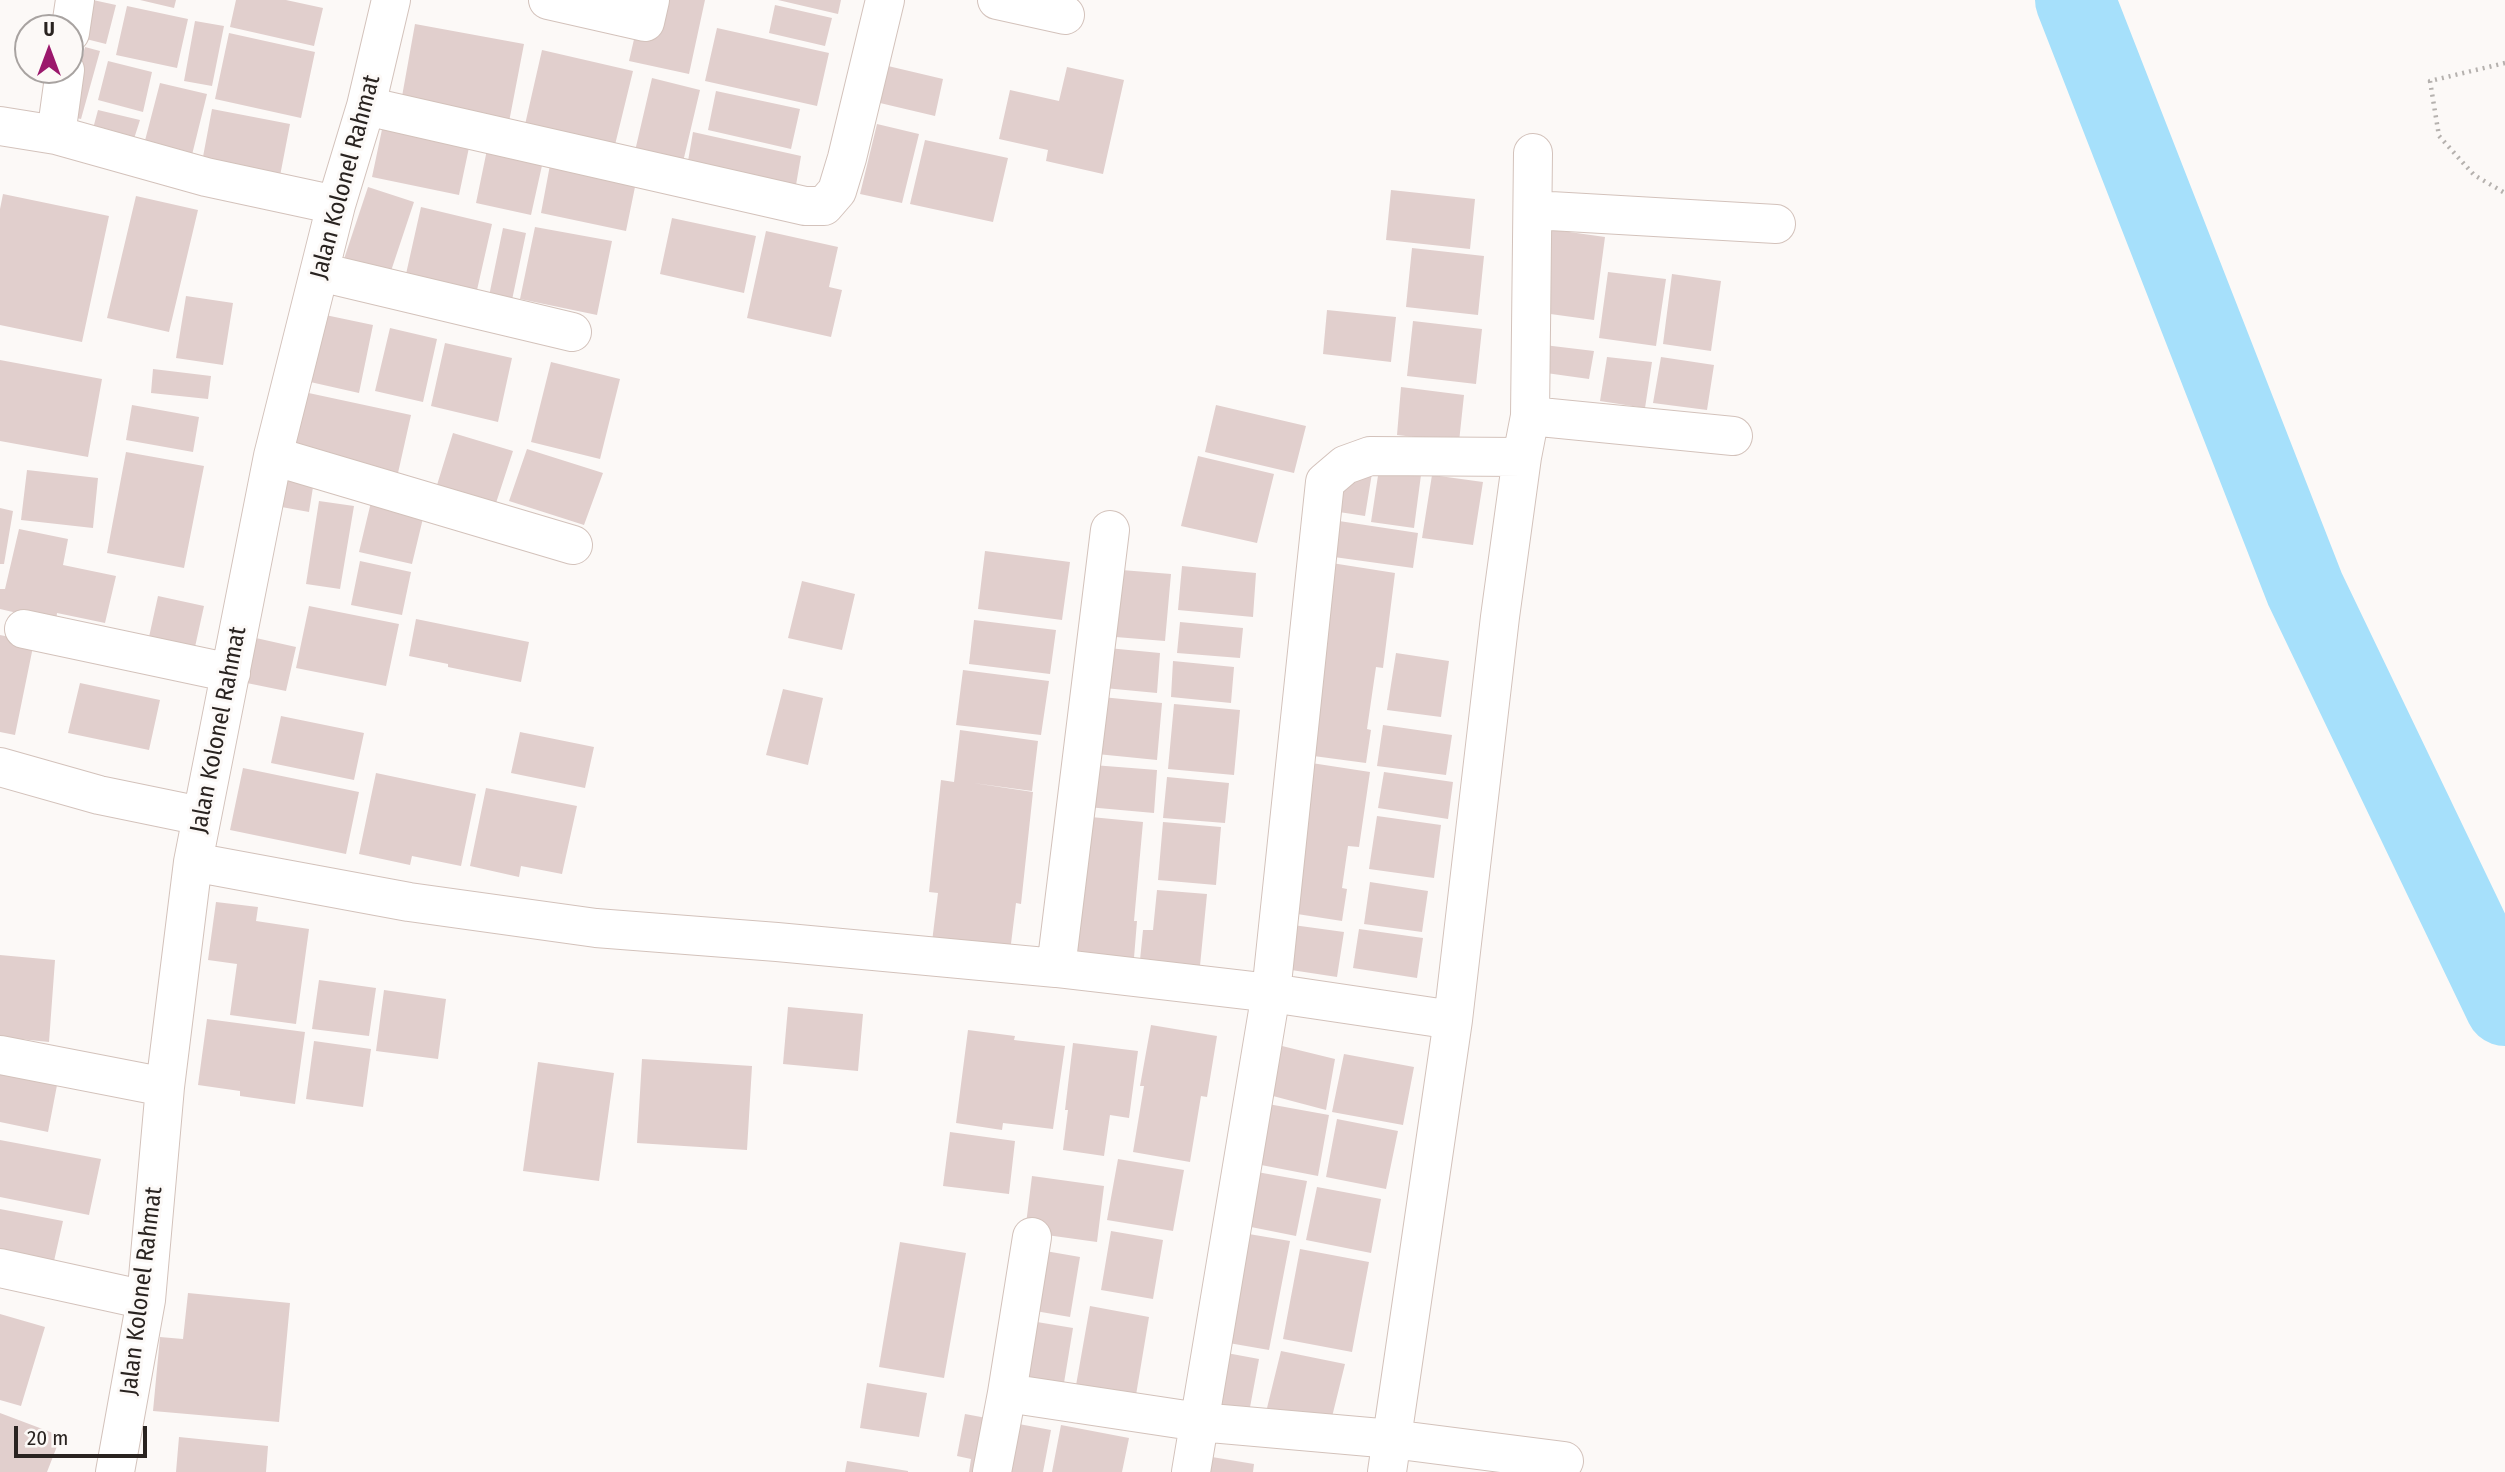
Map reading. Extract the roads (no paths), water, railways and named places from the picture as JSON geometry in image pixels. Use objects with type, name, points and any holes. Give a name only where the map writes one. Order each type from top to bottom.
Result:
[{"type":"street","name":"Jalan Kolonel Rahmat","points":[[116,1472],[146,1300],[166,1087],[201,816],[274,456],[336,205],[366,106],[391,0]]},
{"type":"street","points":[[548,0],[645,22],[650,0]]},
{"type":"street","points":[[366,106],[805,206],[824,206],[837,191],[847,158],[884,0]]},
{"type":"street","points":[[997,0],[1065,15]]},
{"type":"street","points":[[56,135],[63,84]]},
{"type":"street","points":[[0,126],[56,135],[206,177],[336,205]]},
{"type":"street","points":[[1390,1456],[1453,1020],[1499,630],[1522,457],[1531,416],[1533,153]]},
{"type":"street","points":[[1533,210],[1776,224]]},
{"type":"street","points":[[320,272],[572,332]]},
{"type":"street","points":[[1531,416],[1733,436]]},
{"type":"street","points":[[274,456],[573,545]]},
{"type":"street","points":[[1191,1472],[1271,993],[1325,482],[1345,465],[1370,456],[1522,457]]},
{"type":"street","points":[[1056,968],[1110,530]]},
{"type":"street","points":[[24,629],[231,673]]},
{"type":"street","points":[[0,767],[99,795],[201,816]]},
{"type":"street","points":[[193,862],[409,902],[596,928],[1056,968],[1271,993],[1453,1020]]},
{"type":"street","points":[[0,1055],[166,1087]]},
{"type":"street","points":[[992,1472],[1032,1237]]},
{"type":"street","points":[[0,1268],[146,1300]]},
{"type":"street","points":[[1007,1393],[1199,1422],[1390,1456],[1564,1461]]},
{"type":"waterway","points":[[2075,0],[2305,589],[2505,1006]]}]
